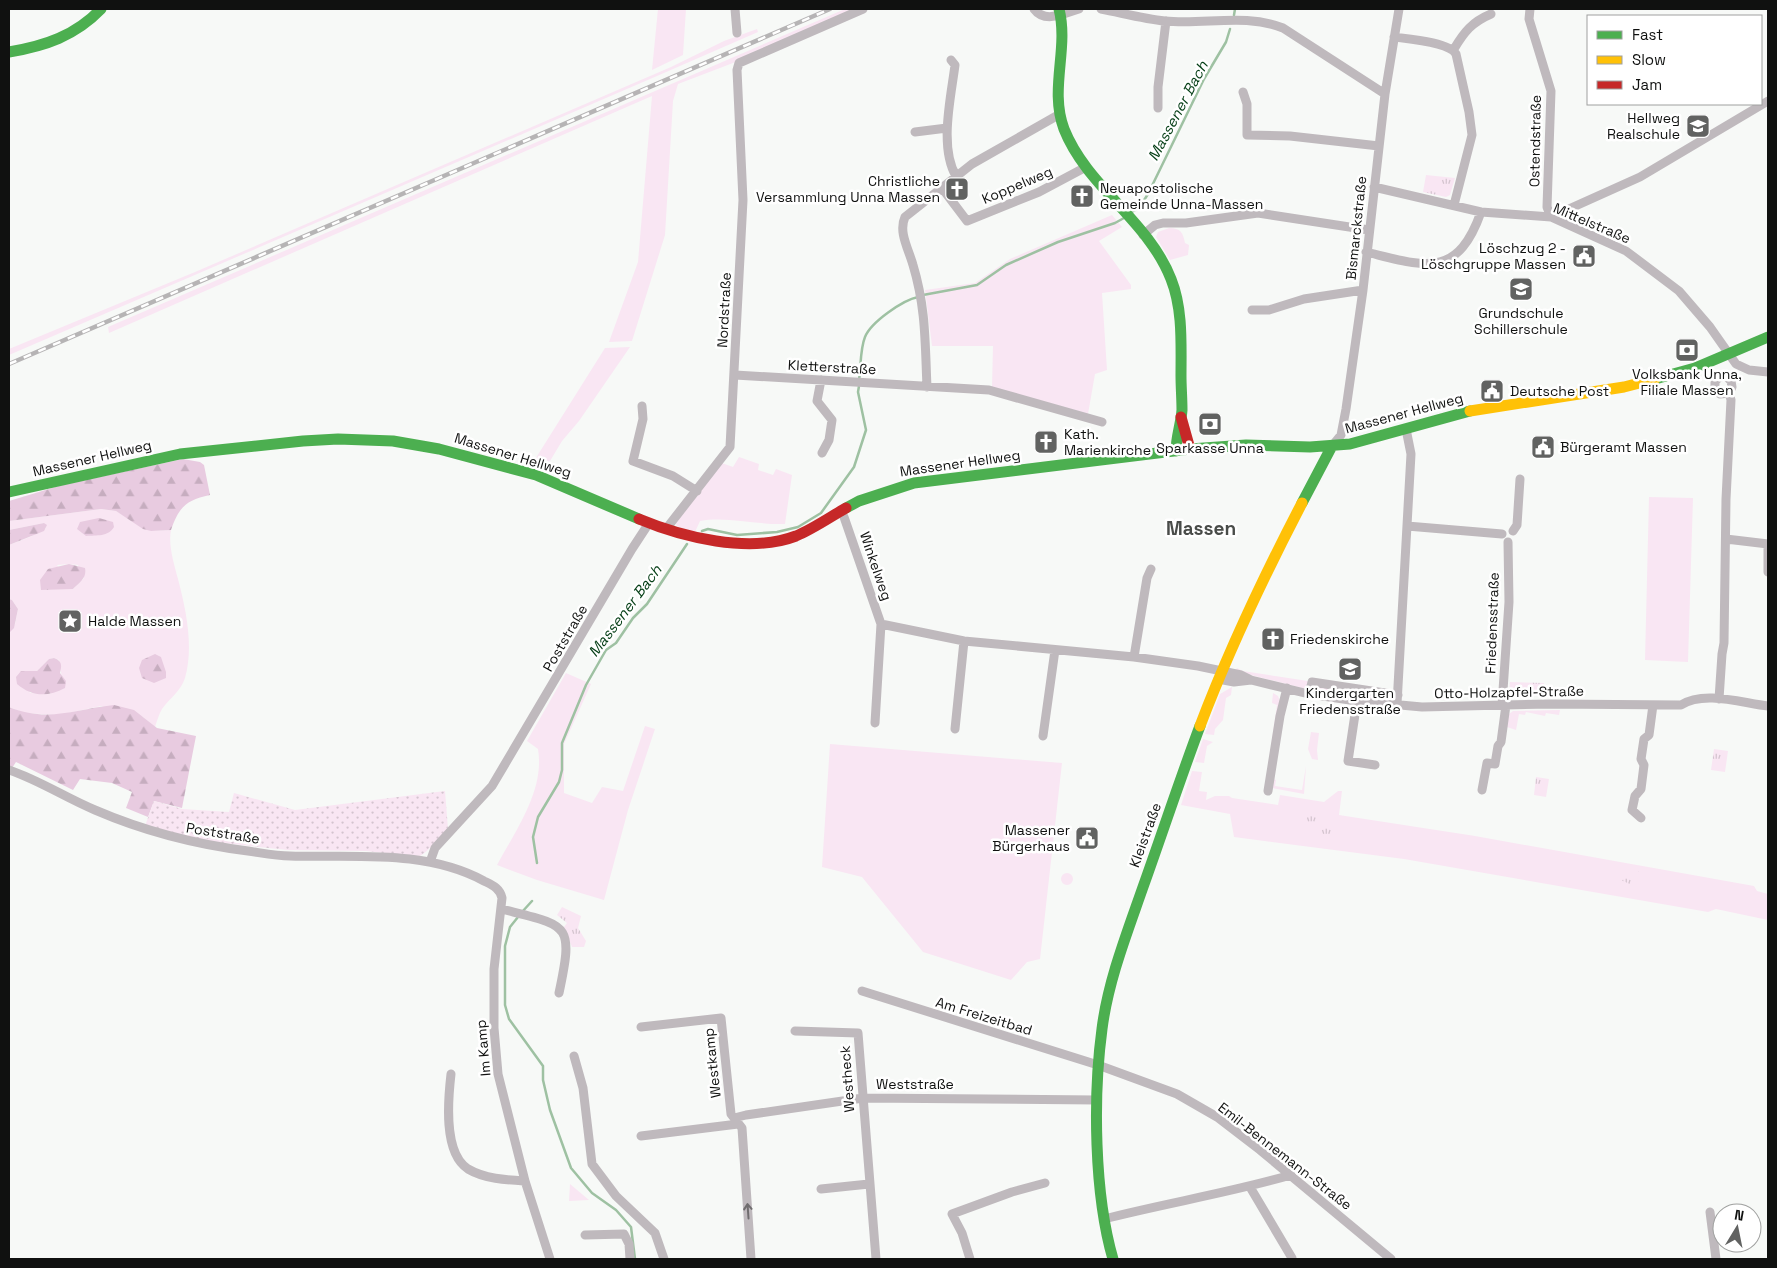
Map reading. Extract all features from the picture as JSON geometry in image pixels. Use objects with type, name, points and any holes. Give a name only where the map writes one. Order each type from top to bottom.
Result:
[{"type":"main road","points":[[9,52],[41,47],[64,39],[85,26],[102,9]]},
{"type":"main road","points":[[1060,12],[1062,38],[1057,90],[1060,114],[1072,146],[1086,167],[1143,235],[1164,265],[1177,299],[1181,329],[1181,418],[1176,439],[1176,450]]},
{"type":"main road","name":"Massener Hellweg","points":[[9,492],[180,454],[277,443],[366,439],[414,444],[507,466],[564,485],[650,523],[715,542],[769,541],[795,536],[859,500],[900,486],[933,480],[1176,450],[1246,445],[1332,446],[1355,443],[1470,411],[1636,385],[1695,368],[1768,337]]},
{"type":"main road","points":[[1181,418],[1190,449]]},
{"type":"main road","name":"Kleistraße","points":[[1114,1259],[1104,1219],[1098,1153],[1098,1065],[1102,1028],[1125,936],[1220,675],[1271,562],[1332,446]]},
{"type":"street","points":[[735,9],[737,33]]},
{"type":"street","name":"Nordstraße","points":[[666,528],[730,447],[743,200],[737,70],[739,63],[863,9]]},
{"type":"street","points":[[1034,9],[1044,17],[1079,9]]},
{"type":"street","points":[[1101,9],[1139,13],[1166,21],[1265,22],[1283,28],[1385,94]]},
{"type":"street","name":"Bismarckstraße","points":[[1332,446],[1340,435],[1346,409],[1363,290],[1385,94],[1399,9]]},
{"type":"street","name":"Ostendstraße","points":[[1530,9],[1529,20],[1551,91],[1547,207],[1551,217]]},
{"type":"street","points":[[1454,205],[1472,135],[1469,112],[1454,49],[1466,30],[1474,23],[1491,14]]},
{"type":"street","points":[[1158,108],[1158,87],[1166,21]]},
{"type":"street","points":[[1394,36],[1454,49]]},
{"type":"street","points":[[951,60],[955,65],[947,128],[952,170],[956,176]]},
{"type":"street","points":[[1243,92],[1247,104],[1247,135],[1290,136],[1379,146]]},
{"type":"street","points":[[1551,217],[1640,177],[1761,105]]},
{"type":"street","points":[[927,387],[923,300],[902,229],[903,222],[906,217],[956,176],[999,147],[1060,114]]},
{"type":"street","points":[[915,132],[947,128]]},
{"type":"street","name":"Koppelweg","points":[[942,188],[967,221],[1042,191],[1086,167]]},
{"type":"street","name":"Mittelstraße","points":[[1374,187],[1481,212],[1551,217],[1626,250],[1679,291],[1704,320],[1727,355]]},
{"type":"street","points":[[1366,252],[1429,265],[1447,260],[1460,250],[1481,212]]},
{"type":"street","points":[[1143,235],[1155,225],[1163,223],[1186,223],[1251,214],[1369,230]]},
{"type":"street","points":[[1252,310],[1269,310],[1299,300],[1363,290]]},
{"type":"street","points":[[1727,355],[1741,367],[1768,372]]},
{"type":"street","name":"Kletterstraße","points":[[735,375],[852,380],[927,387],[989,390],[1102,422]]},
{"type":"street","points":[[821,380],[817,401],[832,420],[829,440],[822,453]]},
{"type":"street","points":[[1719,699],[1724,643],[1727,466],[1730,451],[1731,412],[1729,392]]},
{"type":"street","points":[[642,406],[643,420],[632,461],[673,476],[697,491]]},
{"type":"street","points":[[1308,694],[1312,682],[1398,699],[1411,454],[1406,429]]},
{"type":"street","name":"Friedensstraße","points":[[1482,790],[1487,763],[1495,764],[1498,746],[1502,742],[1509,602],[1508,542],[1515,537],[1513,531],[1517,525],[1520,478]]},
{"type":"street","name":"Winkelweg","points":[[844,517],[881,624],[875,723]]},
{"type":"street","name":"Poststraße","points":[[430,862],[435,848],[492,786],[632,549],[650,523]]},
{"type":"street","points":[[1407,526],[1502,534],[1508,529],[1513,531]]},
{"type":"street","points":[[1502,534],[1503,540],[1508,542]]},
{"type":"street","points":[[1726,539],[1768,544],[1768,572]]},
{"type":"street","points":[[1134,657],[1147,578],[1151,568]]},
{"type":"street","points":[[881,624],[964,641],[1134,657],[1220,675]]},
{"type":"street","points":[[955,729],[964,641]]},
{"type":"street","points":[[1043,736],[1055,650]]},
{"type":"street","name":"Otto-Holzapfel-Straße","points":[[1220,675],[1251,680],[1308,694],[1357,700],[1398,699],[1422,707],[1681,705],[1691,699],[1719,699],[1768,706]]},
{"type":"street","points":[[1268,791],[1280,716],[1287,688]]},
{"type":"street","points":[[1357,700],[1348,761],[1375,765]]},
{"type":"street","points":[[1641,818],[1632,810],[1635,796],[1640,789],[1644,765],[1641,760],[1644,739],[1649,735],[1654,705]]},
{"type":"street","name":"Poststraße","points":[[9,770],[24,775],[117,819],[148,831],[200,845],[288,856],[367,856],[430,862],[471,874],[498,889]]},
{"type":"street","name":"Im Kamp","points":[[498,889],[502,898],[494,969],[493,1001],[498,1074],[525,1181],[550,1259]]},
{"type":"street","points":[[500,909],[555,925],[565,936],[567,950],[559,993]]},
{"type":"street","name":"Am Freizeitbad","points":[[862,992],[1098,1065]]},
{"type":"street","name":"Westkamp","points":[[641,1027],[721,1018],[736,1121],[742,1128],[751,1259]]},
{"type":"street","name":"Westheck","points":[[795,1031],[858,1034],[876,1259]]},
{"type":"street","points":[[574,1056],[583,1088],[592,1164],[616,1196],[655,1233],[664,1259]]},
{"type":"street","name":"Emil-Bennemann-Straße","points":[[1098,1065],[1177,1094],[1209,1113],[1290,1176],[1391,1259]]},
{"type":"street","points":[[451,1074],[450,1133],[453,1147],[461,1162],[467,1168],[486,1176],[525,1181]]},
{"type":"street","name":"Weststraße","points":[[736,1121],[746,1114],[863,1098],[1097,1100]]},
{"type":"street","points":[[641,1136],[736,1121]]},
{"type":"street","points":[[1104,1219],[1250,1187],[1290,1176]]},
{"type":"street","points":[[821,1189],[869,1184]]},
{"type":"street","points":[[970,1259],[962,1233],[952,1214],[1012,1192],[1045,1184]]},
{"type":"street","points":[[1250,1187],[1292,1258]]},
{"type":"street","points":[[1710,1212],[1716,1259]]},
{"type":"street","points":[[586,1235],[624,1234],[629,1244],[630,1259]]},
{"type":"green space","points":[[658,9],[686,9],[683,55],[652,70]]},
{"type":"green space","points":[[845,9],[854,9],[733,63],[678,84],[673,101],[665,235],[632,341],[609,342],[638,262],[652,96],[109,333],[108,327]]},
{"type":"green space","points":[[757,29],[758,32],[9,355],[9,349],[195,272],[671,67],[724,41]]},
{"type":"green space","points":[[1426,175],[1455,178],[1450,195],[1446,197],[1423,192]]},
{"type":"green space","points":[[1112,215],[1122,227],[1099,241],[1131,285],[1131,289],[1102,293],[1107,370],[1095,374],[1088,414],[992,387],[993,346],[932,346],[925,290],[975,283],[1010,259]]},
{"type":"green space","points":[[1169,228],[1181,232],[1185,243],[1189,245],[1188,255],[1170,260],[1156,237],[1158,232]]},
{"type":"green space","points":[[630,347],[579,421],[562,441],[547,466],[534,461],[605,348]]},
{"type":"green space","points":[[739,457],[759,464],[758,470],[773,475],[776,469],[792,475],[785,524],[710,520],[700,521],[695,532],[678,527],[675,523],[722,463],[733,467]]},
{"type":"green space","points":[[183,459],[200,462],[204,465],[210,495],[195,499],[184,506],[171,530],[151,531],[143,529],[116,511],[101,509],[9,521],[9,501],[62,485]]},
{"type":"green space","points":[[1649,497],[1693,498],[1688,662],[1645,660]]},
{"type":"green space","points":[[101,509],[116,511],[151,531],[171,530],[173,561],[188,628],[188,666],[183,683],[162,709],[155,727],[143,717],[101,706],[59,715],[24,713],[9,707],[9,632],[15,624],[18,609],[12,600],[9,599],[9,545],[46,528],[44,523],[9,530],[9,521]],"holes":[[[57,565],[78,565],[84,578],[73,589]],[[49,659],[59,660],[62,678],[50,694],[30,693],[21,671],[37,671]]]},
{"type":"green space","points":[[99,518],[113,522],[114,527],[112,530],[102,535],[86,536],[77,529],[80,522]]},
{"type":"green space","points":[[44,523],[47,525],[44,531],[9,545],[9,530]]},
{"type":"green space","points":[[69,564],[85,568],[84,577],[73,589],[41,590],[40,580],[48,569]]},
{"type":"green space","points":[[9,599],[12,600],[18,609],[14,628],[10,632]]},
{"type":"green space","points":[[155,654],[161,657],[166,678],[154,683],[142,678],[139,668],[142,660]]},
{"type":"green space","points":[[49,659],[59,660],[61,664],[60,673],[66,681],[65,688],[52,693],[40,694],[28,691],[17,684],[16,677],[21,671],[37,671]]},
{"type":"green space","points":[[1237,668],[1243,671],[1308,681],[1306,689],[1235,671]]},
{"type":"green space","points":[[566,673],[591,684],[564,744],[564,793],[592,803],[602,787],[623,791],[645,726],[655,729],[628,810],[604,900],[537,880],[497,865],[520,824],[537,780],[538,749],[527,741]]},
{"type":"green space","points":[[1510,682],[1544,683],[1543,696],[1512,696],[1509,693]]},
{"type":"green space","points":[[1315,686],[1389,698],[1358,698],[1314,691]]},
{"type":"green space","points":[[1232,687],[1231,695],[1226,698],[1223,720],[1215,729],[1214,735],[1205,734],[1220,694]]},
{"type":"green space","points":[[1273,693],[1278,696],[1280,701],[1263,802],[1277,705],[1272,703]]},
{"type":"green space","points":[[114,705],[134,710],[157,728],[196,736],[182,808],[154,801],[148,817],[126,808],[132,792],[112,783],[80,779],[73,790],[16,762],[12,768],[9,767],[9,707],[36,714],[61,714]]},
{"type":"green space","points":[[1560,710],[1559,715],[1546,713],[1545,716],[1526,712],[1525,715],[1519,714],[1516,730],[1507,727],[1509,714],[1513,711]]},
{"type":"green space","points":[[1311,732],[1319,733],[1318,760],[1312,759],[1308,749]]},
{"type":"green space","points":[[1203,739],[1213,742],[1207,746],[1204,763],[1195,762]]},
{"type":"green space","points":[[830,744],[1062,763],[1040,959],[1027,962],[1011,980],[923,952],[862,877],[822,867]]},
{"type":"green space","points":[[1714,749],[1728,751],[1725,772],[1711,770]]},
{"type":"green space","points":[[1306,766],[1304,794],[1272,788],[1273,779],[1276,780],[1275,786],[1302,790]]},
{"type":"green space","points":[[1192,771],[1202,772],[1199,791],[1207,792],[1206,800],[1215,796],[1229,796],[1278,805],[1280,795],[1324,802],[1338,791],[1342,791],[1339,815],[1475,836],[1754,886],[1757,891],[1768,894],[1768,920],[1716,909],[1708,912],[1404,859],[1234,837],[1230,814],[1181,805]]},
{"type":"green space","points":[[1536,777],[1549,779],[1546,797],[1534,795]]},
{"type":"green space","points":[[445,791],[448,829],[425,852],[417,857],[366,851],[288,850],[203,841],[145,826],[154,801],[182,809],[229,812],[234,793],[295,810]]},
{"type":"green space","points":[[1309,816],[1326,819],[1330,822],[1335,829],[1336,842],[1313,841],[1312,830],[1303,820]]},
{"type":"green space","points":[[1626,869],[1654,875],[1638,888],[1619,879]]},
{"type":"green space","points":[[1065,873],[1069,873],[1073,879],[1069,885],[1065,885],[1061,881],[1061,877]]},
{"type":"green space","points":[[562,907],[581,916],[578,928],[586,941],[584,947],[572,947],[564,927],[567,923],[557,915]]},
{"type":"green space","points":[[570,1184],[589,1200],[569,1201]]},
{"type":"waterway","name":"Massener Bach","points":[[1234,15],[1235,9]]},
{"type":"waterway","name":"Massener Bach","points":[[1130,213],[1139,208],[1148,194],[1204,79],[1226,42],[1230,29]]},
{"type":"waterway","name":"Massener Bach","points":[[923,295],[977,285],[1006,265],[1058,242],[1115,223],[1124,218]]},
{"type":"waterway","name":"Massener Bach","points":[[859,380],[862,347],[868,331],[888,312],[904,302],[918,297]]},
{"type":"waterway","name":"Massener Bach","points":[[702,531],[708,529],[737,535],[777,532],[798,527],[821,513],[854,467],[866,430],[858,392],[859,386]]},
{"type":"waterway","name":"Massener Bach","points":[[537,863],[533,837],[538,817],[559,782],[562,770],[562,743],[586,685],[606,650],[616,643],[633,618],[647,604],[687,544]]},
{"type":"waterway","name":"Massener Bach","points":[[522,912],[532,901]]},
{"type":"waterway","name":"Massener Bach","points":[[518,917],[510,927],[505,946],[505,1005],[509,1019],[543,1066],[543,1080],[550,1110],[571,1168],[592,1193],[616,1210],[631,1227],[635,1259]]},
{"type":"railway","points":[[9,364],[830,9]]},
{"type":"traffic: fast","points":[[9,52],[35,47],[70,33],[101,9]]},
{"type":"traffic: fast","points":[[1059,9],[1062,39],[1058,99],[1064,129],[1074,150],[1087,169],[1148,239],[1161,258],[1175,290],[1180,327],[1182,410],[1176,451]]},
{"type":"traffic: fast","points":[[1655,379],[1695,368],[1768,337]]},
{"type":"traffic: fast","points":[[846,508],[859,501],[914,483],[1190,449],[1246,445],[1310,447],[1350,444],[1470,411]]},
{"type":"traffic: fast","points":[[9,492],[180,454],[303,441],[338,439],[393,441],[439,449],[536,475],[639,519]]},
{"type":"traffic: fast","points":[[1302,503],[1332,446]]},
{"type":"traffic: fast","points":[[1113,1259],[1102,1205],[1097,1145],[1097,1084],[1102,1029],[1113,975],[1200,726]]},
{"type":"traffic: slow","points":[[1470,411],[1624,387],[1655,379]]},
{"type":"traffic: slow","points":[[1200,726],[1248,613],[1302,503]]},
{"type":"traffic: jam","points":[[1181,417],[1190,449]]},
{"type":"traffic: jam","points":[[639,519],[695,537],[716,541],[758,543],[778,541],[796,536],[846,508]]},
{"type":"place","name":"Hellweg Realschule","points":[[1698,126]]},
{"type":"place","name":"Christliche Versammlung Unna Massen","points":[[957,189]]},
{"type":"place","name":"Neuapostolische Gemeinde Unna-Massen","points":[[1082,196]]},
{"type":"place","name":"Löschzug 2 - Löschgruppe Massen","points":[[1584,256]]},
{"type":"place","name":"Grundschule Schillerschule","points":[[1521,289]]},
{"type":"place","name":"Volksbank Unna, Filiale Massen","points":[[1687,350]]},
{"type":"place","name":"Deutsche Post","points":[[1492,391]]},
{"type":"place","name":"Sparkasse Unna","points":[[1210,424]]},
{"type":"place","name":"Kath. Marienkirche","points":[[1046,442]]},
{"type":"place","name":"Bürgeramt Massen","points":[[1543,447]]},
{"type":"place","name":"Halde Massen","points":[[70,621]]},
{"type":"place","name":"Friedenskirche","points":[[1273,639]]},
{"type":"place","name":"Kindergarten Friedensstraße","points":[[1350,669]]},
{"type":"place","name":"Massener Bürgerhaus","points":[[1087,838]]},
{"type":"district","name":"Massen","points":[[1201,528]]}]
